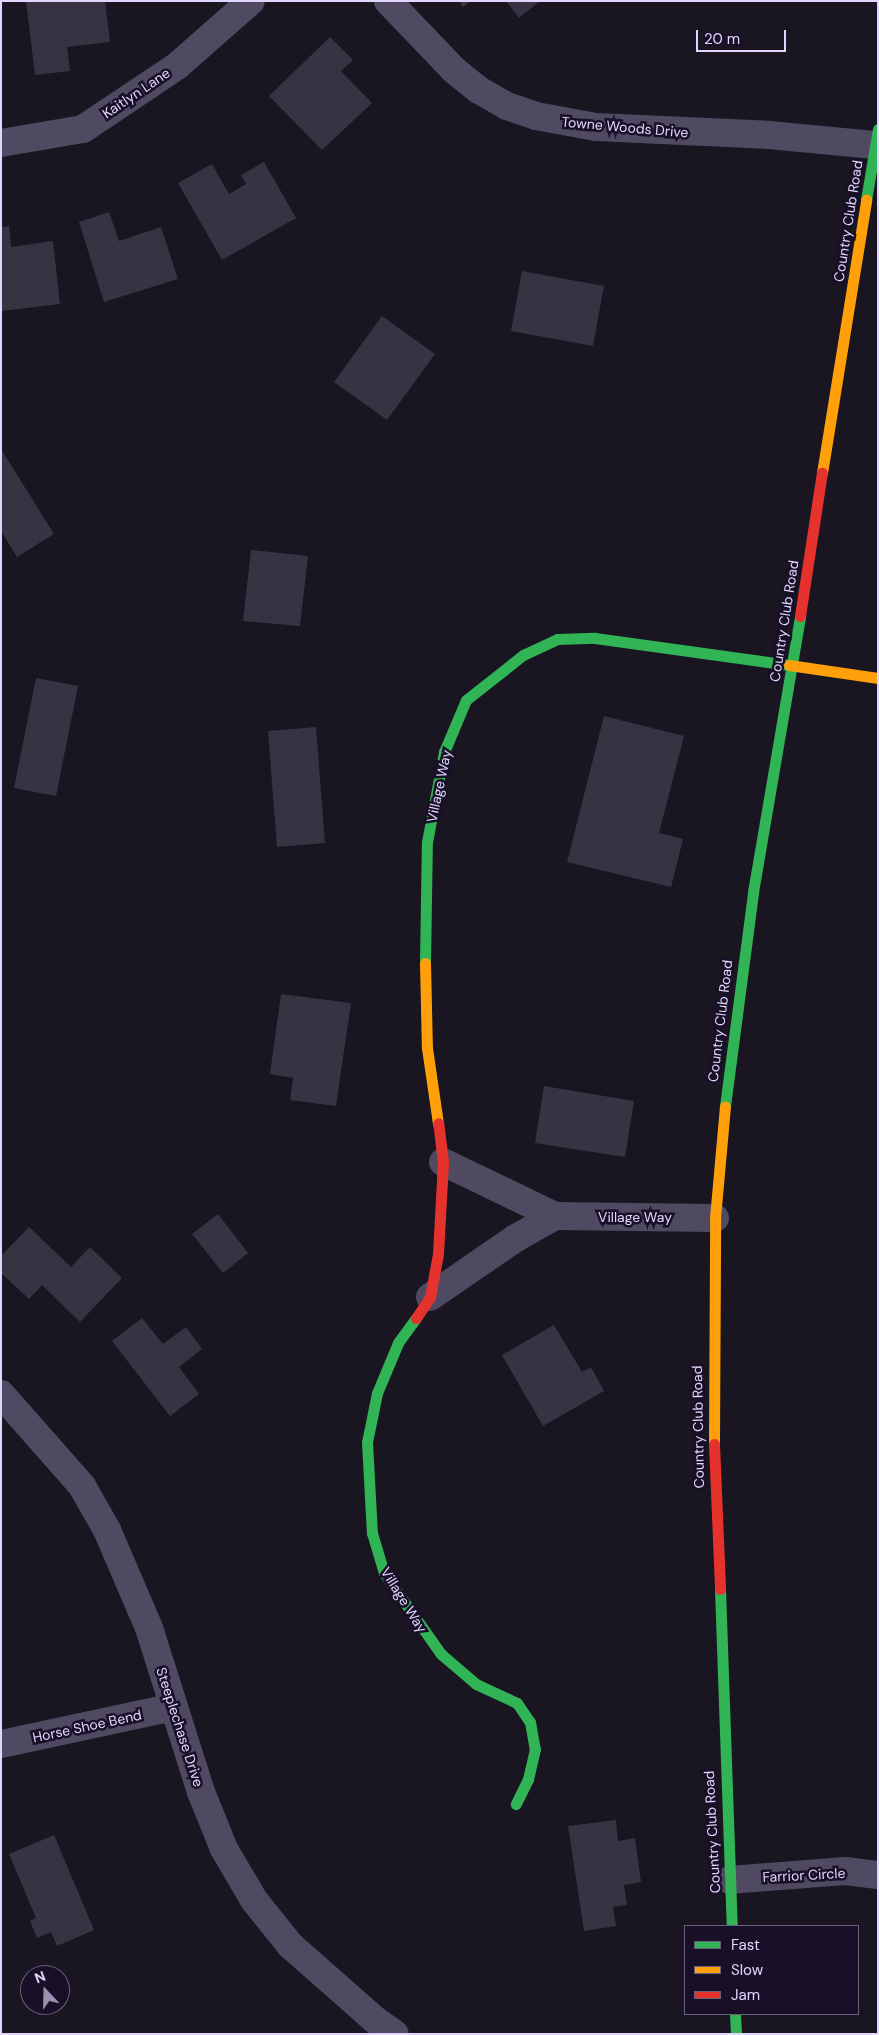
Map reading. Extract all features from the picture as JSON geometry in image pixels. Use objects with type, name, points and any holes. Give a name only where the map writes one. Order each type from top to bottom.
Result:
[{"type":"street","name":"Kaitlyn Lane","points":[[1,143],[83,129],[177,66],[251,1]]},
{"type":"street","name":"Towne Woods Drive","points":[[388,1],[454,70],[472,85],[507,106],[536,116],[596,127],[769,135],[876,137]]},
{"type":"street","name":"Country Club Road","points":[[732,1925],[712,1382],[714,1218],[734,1024],[753,892],[793,664],[832,405],[876,137]]},
{"type":"street","name":"Village Way","points":[[430,1298],[438,1254],[442,1162],[427,1048],[424,944],[427,842],[444,752],[466,700],[523,655],[557,639],[595,638],[793,664],[878,678]]},
{"type":"street","name":"Village Way","points":[[442,1162],[555,1216],[714,1218]]},
{"type":"street","name":"Village Way","points":[[516,1804],[528,1779],[534,1749],[530,1722],[517,1703],[476,1684],[441,1654],[384,1573],[372,1533],[367,1442],[377,1393],[398,1343],[430,1298],[516,1238],[555,1216]]},
{"type":"street","name":"Steeplechase Drive","points":[[1,1394],[49,1445],[82,1486],[107,1530],[149,1628],[173,1707],[224,1849],[254,1900],[290,1945],[367,2014],[395,2034]]},
{"type":"street","name":"Horse Shoe Bend","points":[[1,1744],[173,1707]]},
{"type":"street","name":"Farrior Circle","points":[[730,1880],[845,1871],[878,1875]]},
{"type":"street","points":[[735,2015],[736,2034]]},
{"type":"building","points":[[26,1],[105,1],[110,42],[67,47],[70,71],[35,75]]},
{"type":"building","points":[[459,1],[471,1],[463,7]]},
{"type":"building","points":[[506,1],[540,1],[519,18]]},
{"type":"building","points":[[330,37],[353,60],[341,71],[372,103],[322,150],[269,96]]},
{"type":"building","points":[[264,162],[296,218],[222,260],[178,183],[212,164],[229,194],[246,184],[241,175]]},
{"type":"building","points":[[109,212],[119,241],[161,227],[178,279],[104,302],[79,222]]},
{"type":"building","points":[[9,226],[11,247],[53,241],[60,304],[1,311],[1,227]]},
{"type":"building","points":[[522,271],[604,286],[593,346],[511,331]]},
{"type":"building","points":[[382,316],[435,354],[387,420],[334,382]]},
{"type":"building","points":[[1,449],[54,534],[17,557],[1,531]]},
{"type":"building","points":[[251,550],[308,556],[300,626],[243,621]]},
{"type":"building","points":[[36,678],[78,686],[56,796],[14,788]]},
{"type":"building","points":[[604,716],[684,736],[659,833],[683,839],[671,887],[567,862]]},
{"type":"building","points":[[316,727],[325,843],[277,847],[268,731]]},
{"type":"building","points":[[281,994],[351,1003],[336,1106],[290,1100],[293,1078],[270,1074]]},
{"type":"building","points":[[544,1086],[634,1101],[625,1157],[535,1143]]},
{"type":"building","points":[[218,1214],[248,1253],[223,1273],[192,1234]]},
{"type":"building","points":[[29,1227],[71,1267],[90,1247],[122,1278],[80,1322],[42,1285],[29,1299],[1,1273],[1,1256]]},
{"type":"building","points":[[142,1318],[163,1344],[186,1327],[202,1349],[179,1367],[199,1394],[170,1416],[112,1341]]},
{"type":"building","points":[[554,1325],[582,1372],[591,1367],[604,1391],[543,1426],[502,1355]]},
{"type":"building","points":[[616,1820],[618,1841],[635,1838],[641,1882],[624,1885],[627,1905],[613,1907],[616,1926],[584,1931],[568,1826]]},
{"type":"building","points":[[54,1835],[94,1930],[57,1946],[51,1932],[37,1938],[30,1921],[36,1918],[9,1854]]},
{"type":"traffic: fast","points":[[866,200],[878,129]]},
{"type":"traffic: fast","points":[[725,1106],[753,892],[800,616]]},
{"type":"traffic: fast","points":[[425,963],[427,842],[444,752],[466,700],[523,655],[557,639],[595,638],[789,665]]},
{"type":"traffic: fast","points":[[416,1318],[398,1343],[377,1393],[367,1442],[372,1533],[384,1573],[441,1654],[476,1684],[517,1703],[530,1722],[535,1749],[528,1779],[516,1804]]},
{"type":"traffic: fast","points":[[720,1589],[732,1925]]},
{"type":"traffic: fast","points":[[735,2015],[736,2034]]},
{"type":"traffic: slow","points":[[822,473],[866,200]]},
{"type":"traffic: slow","points":[[789,665],[878,678]]},
{"type":"traffic: slow","points":[[425,963],[427,1048],[438,1123]]},
{"type":"traffic: slow","points":[[714,1444],[715,1218],[725,1106]]},
{"type":"traffic: jam","points":[[800,616],[822,473]]},
{"type":"traffic: jam","points":[[416,1318],[430,1297],[438,1254],[443,1162],[438,1123]]},
{"type":"traffic: jam","points":[[714,1444],[720,1589]]}]
